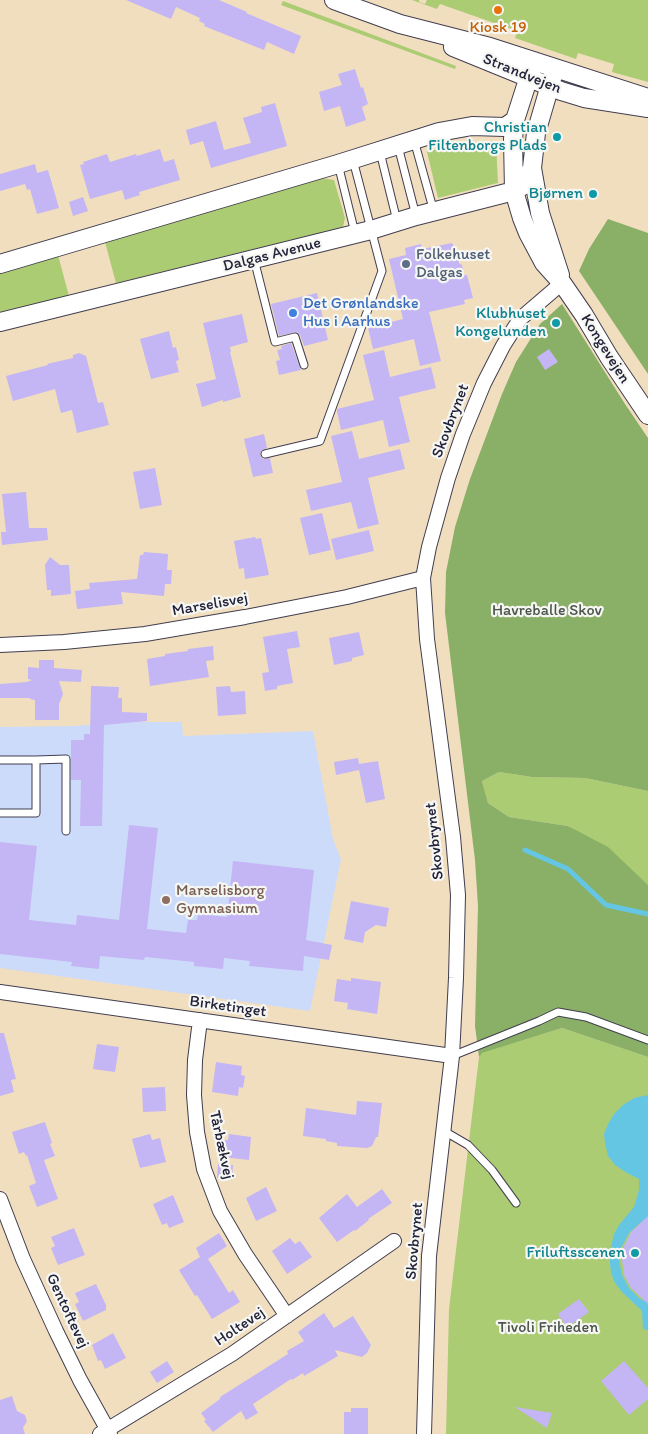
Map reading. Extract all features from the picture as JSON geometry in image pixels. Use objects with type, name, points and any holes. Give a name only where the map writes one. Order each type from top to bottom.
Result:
[{"type":"street","name":"Strandvejen","points":[[334,0],[400,24],[485,60],[532,69],[556,68],[648,98]]},
{"type":"street","points":[[556,68],[536,133],[532,168],[540,213],[562,283]]},
{"type":"street","name":"Strandvejen","points":[[532,69],[550,86],[584,98],[648,108]]},
{"type":"street","points":[[532,69],[516,120],[513,139],[514,191],[528,233],[544,263],[562,283]]},
{"type":"street","points":[[0,264],[345,162],[439,132],[472,126],[505,127],[516,120]]},
{"type":"street","points":[[514,191],[524,185],[532,168]]},
{"type":"street","name":"Dalgas Avenue","points":[[0,322],[363,232],[416,216],[514,191]]},
{"type":"street","name":"Kongevejen","points":[[562,283],[648,415]]},
{"type":"street","name":"Skovbrynet","points":[[424,1434],[429,1256],[452,1056],[458,895],[453,837],[426,639],[423,578],[429,546],[448,478],[463,434],[484,383],[503,346],[520,319],[535,304],[562,283]]},
{"type":"street","name":"Marselisvej","points":[[0,645],[64,642],[145,634],[347,597],[423,578]]},
{"type":"street","name":"Birketinget","points":[[0,992],[452,1056]]},
{"type":"street","name":"Tårbækvej","points":[[200,1020],[195,1060],[194,1095],[197,1132],[204,1168],[220,1211],[245,1254],[286,1316]]},
{"type":"street","name":"Gentoftevej","points":[[0,1199],[23,1260],[106,1433]]},
{"type":"street","name":"Holtevej","points":[[106,1433],[232,1354],[394,1241]]},
{"type":"lane","points":[[406,142],[434,212]]},
{"type":"lane","points":[[406,142],[416,216]]},
{"type":"lane","points":[[380,151],[397,222]]},
{"type":"lane","points":[[345,162],[363,232]]},
{"type":"lane","points":[[265,454],[320,440],[382,271],[363,232],[345,162]]},
{"type":"lane","points":[[254,259],[275,342],[295,337],[304,365]]},
{"type":"lane","points":[[0,760],[66,759],[66,832]]},
{"type":"lane","points":[[0,813],[36,813],[36,760]]},
{"type":"lane","points":[[452,1056],[558,1012],[586,1017],[648,1040]]},
{"type":"lane","points":[[443,1131],[468,1144],[492,1170],[516,1203]]},
{"type":"shaded area","name":"Marselisborg Gymnasium","points":[[134,722],[182,722],[183,736],[313,731],[333,839],[341,859],[310,1011],[0,968],[0,727],[73,726]]},
{"type":"green space","points":[[412,0],[419,0],[419,2],[425,4],[427,0],[648,0],[648,82],[612,72],[614,64],[578,53],[576,59],[515,38],[517,31],[440,4],[437,9]]},
{"type":"green space","points":[[283,1],[456,66],[455,69],[281,5]]},
{"type":"green space","points":[[460,143],[496,143],[498,183],[438,198],[427,152]]},
{"type":"green space","points":[[322,178],[334,180],[345,218],[343,227],[116,283],[105,242]]},
{"type":"green space","points":[[608,219],[648,233],[648,374],[579,271],[589,249]]},
{"type":"green space","points":[[58,255],[69,296],[0,312],[0,272]]},
{"type":"green space","name":"Havreballe Skov","points":[[562,304],[648,438],[648,791],[585,778],[532,777],[499,772],[482,781],[488,803],[509,817],[568,826],[608,847],[648,885],[648,1057],[562,1028],[482,1053],[479,1057],[475,1026],[478,906],[475,860],[445,613],[446,572],[455,527],[470,479],[502,394],[516,362],[540,324]]},
{"type":"green space","points":[[499,772],[532,777],[585,778],[648,791],[648,885],[568,826],[509,817],[488,803],[482,781]]},
{"type":"green space","name":"Tivoli Friheden","points":[[562,1028],[648,1057],[648,1434],[446,1434],[449,1309],[479,1057],[481,1053]]},
{"type":"water","points":[[648,1095],[648,1219],[640,1223],[629,1233],[622,1246],[619,1261],[622,1275],[629,1288],[640,1299],[648,1302],[648,1330],[643,1329],[642,1311],[615,1283],[610,1263],[610,1251],[614,1234],[634,1207],[639,1190],[639,1179],[615,1165],[608,1156],[604,1134],[614,1114],[623,1105],[634,1098]]},
{"type":"building","points":[[126,0],[219,0],[301,36],[294,54],[267,42],[264,50],[204,26],[205,24],[199,21],[200,18],[176,7],[171,19]]},
{"type":"building","points":[[355,69],[368,104],[362,107],[366,120],[346,127],[340,106],[324,111],[319,92],[342,85],[338,74]]},
{"type":"building","points":[[275,103],[287,146],[211,168],[203,141],[190,145],[186,130],[216,121],[224,150],[251,143],[243,118],[262,112],[261,107]]},
{"type":"building","points":[[160,149],[164,162],[174,159],[180,180],[139,192],[140,195],[125,200],[122,190],[90,199],[80,165],[84,164],[83,162],[107,154],[110,162]]},
{"type":"building","points":[[35,164],[37,173],[48,170],[59,208],[37,214],[30,189],[27,190],[25,184],[0,191],[0,174]]},
{"type":"building","points":[[83,197],[88,211],[73,216],[69,202]]},
{"type":"building","points":[[452,243],[457,251],[464,275],[467,275],[473,298],[464,300],[465,304],[429,312],[441,361],[420,366],[414,339],[373,349],[368,328],[403,319],[389,259],[406,255],[405,248],[421,244],[422,249]]},
{"type":"building","points":[[317,293],[328,340],[304,346],[297,332],[279,336],[271,304]]},
{"type":"building","points":[[242,314],[248,342],[230,347],[241,397],[223,402],[223,400],[202,407],[196,384],[216,379],[203,323]]},
{"type":"building","points":[[169,331],[173,348],[176,347],[179,360],[176,361],[179,372],[151,379],[140,339]]},
{"type":"building","points":[[291,343],[301,370],[279,375],[276,361],[280,360],[277,350],[282,349],[281,346]]},
{"type":"building","points":[[549,349],[558,362],[545,370],[537,357]]},
{"type":"building","points":[[384,350],[390,377],[431,367],[436,388],[399,397],[410,442],[389,447],[383,420],[341,430],[337,411],[337,409],[374,400],[363,355]]},
{"type":"building","points":[[79,353],[86,356],[98,403],[103,402],[109,425],[77,433],[72,410],[61,413],[55,389],[13,401],[6,376],[73,358],[73,355]]},
{"type":"building","points":[[352,431],[359,459],[400,449],[405,469],[368,478],[379,524],[358,529],[351,502],[311,511],[306,490],[342,482],[331,436]]},
{"type":"building","points":[[264,434],[267,448],[262,450],[260,455],[263,459],[270,458],[273,473],[253,477],[244,439]]},
{"type":"building","points":[[155,468],[162,505],[140,509],[133,472]]},
{"type":"building","points":[[26,492],[29,528],[47,528],[48,540],[2,545],[1,532],[6,532],[2,494]]},
{"type":"building","points":[[322,513],[331,550],[309,555],[300,518]]},
{"type":"building","points":[[369,530],[374,551],[336,560],[331,539]]},
{"type":"building","points":[[255,537],[256,539],[261,538],[269,575],[245,579],[244,568],[239,569],[234,541]]},
{"type":"building","points":[[144,552],[168,554],[167,570],[172,570],[171,584],[165,584],[164,596],[121,592],[123,604],[77,609],[75,591],[90,589],[89,583],[137,579],[140,555],[143,555]]},
{"type":"building","points":[[50,557],[60,565],[69,565],[71,594],[51,596],[51,590],[47,590],[45,565]]},
{"type":"building","points":[[297,631],[300,647],[287,649],[293,683],[277,686],[277,689],[265,691],[262,673],[269,672],[263,637]]},
{"type":"building","points":[[359,632],[364,655],[352,658],[352,661],[334,665],[329,638]]},
{"type":"building","points":[[213,646],[214,660],[206,661],[209,677],[150,686],[147,659],[188,651],[188,649]]},
{"type":"building","points":[[39,660],[54,660],[54,668],[82,670],[81,682],[59,681],[63,694],[59,704],[59,720],[35,720],[35,700],[30,698],[0,698],[0,684],[32,680],[28,679],[28,667],[39,668]]},
{"type":"building","points":[[91,686],[119,687],[118,698],[122,698],[122,712],[147,713],[147,721],[104,725],[102,826],[80,826],[81,780],[71,780],[71,740],[84,740],[84,734],[90,734]]},
{"type":"building","points":[[230,686],[231,692],[245,691],[246,714],[218,716],[216,687]]},
{"type":"building","points":[[358,758],[359,764],[378,761],[385,799],[366,803],[359,770],[336,775],[334,762]]},
{"type":"building","points":[[129,825],[158,828],[147,929],[186,933],[188,920],[197,920],[198,914],[227,917],[233,861],[314,870],[306,940],[332,945],[329,960],[304,956],[303,971],[249,966],[250,961],[224,958],[223,969],[194,966],[194,962],[145,957],[144,960],[100,956],[99,969],[71,966],[72,962],[0,954],[0,842],[37,846],[29,920],[76,925],[77,915],[119,920]]},
{"type":"building","points":[[351,901],[389,908],[386,927],[376,925],[365,932],[363,943],[344,939]]},
{"type":"building","points":[[351,978],[381,982],[377,1014],[347,1009],[348,1003],[334,1001],[337,979],[351,981]]},
{"type":"building","points":[[0,1033],[4,1033],[16,1079],[11,1080],[14,1092],[0,1096]]},
{"type":"building","points":[[97,1044],[119,1047],[115,1072],[93,1069]]},
{"type":"building","points":[[216,1062],[242,1066],[241,1075],[245,1076],[243,1088],[239,1087],[238,1096],[212,1092]]},
{"type":"building","points":[[165,1087],[166,1111],[143,1112],[142,1088]]},
{"type":"building","points":[[357,1101],[382,1103],[378,1137],[376,1137],[372,1146],[367,1148],[337,1146],[337,1143],[326,1141],[326,1139],[303,1136],[306,1108],[356,1115]]},
{"type":"building","points":[[45,1122],[55,1156],[44,1160],[58,1199],[37,1207],[29,1186],[36,1183],[27,1155],[24,1152],[19,1154],[12,1132]]},
{"type":"building","points":[[150,1134],[152,1140],[160,1138],[166,1162],[140,1168],[132,1139]]},
{"type":"building","points":[[229,1134],[251,1137],[249,1160],[222,1157],[224,1140],[228,1140]]},
{"type":"building","points":[[218,1164],[233,1165],[232,1180],[217,1178]]},
{"type":"building","points":[[266,1187],[277,1211],[256,1221],[246,1198]]},
{"type":"building","points":[[382,1189],[392,1203],[337,1242],[319,1218],[347,1194],[357,1207]]},
{"type":"building","points":[[173,1195],[184,1222],[169,1228],[167,1223],[162,1225],[153,1204]]},
{"type":"building","name":"Friluftsscenen","points":[[648,1216],[648,1304],[631,1288],[624,1275],[622,1260],[624,1246],[631,1232]]},
{"type":"building","points":[[74,1228],[85,1255],[58,1265],[51,1248],[55,1246],[51,1237]]},
{"type":"building","points":[[219,1233],[227,1246],[208,1259],[229,1293],[233,1290],[240,1302],[212,1319],[179,1270],[200,1257],[196,1248]]},
{"type":"building","points":[[290,1238],[295,1244],[300,1241],[312,1257],[287,1274],[272,1251]]},
{"type":"building","points":[[96,1284],[106,1305],[106,1310],[83,1321],[75,1304],[79,1302],[75,1293]]},
{"type":"building","points":[[579,1299],[589,1312],[567,1327],[558,1314]]},
{"type":"building","points":[[324,1313],[334,1328],[353,1316],[371,1345],[367,1353],[362,1357],[335,1350],[338,1356],[304,1376],[303,1373],[291,1379],[253,1404],[258,1413],[246,1420],[241,1411],[213,1432],[204,1421],[206,1420],[201,1413],[220,1399],[220,1397],[288,1354],[287,1351],[304,1341],[298,1332]]},
{"type":"building","points":[[113,1333],[126,1358],[105,1369],[101,1360],[98,1361],[92,1345]]},
{"type":"building","points":[[167,1361],[174,1372],[157,1383],[150,1372]]},
{"type":"building","points":[[624,1361],[648,1388],[648,1399],[629,1415],[601,1381]]},
{"type":"building","points":[[12,1396],[17,1411],[25,1415],[27,1421],[23,1428],[25,1434],[0,1434],[0,1400]]},
{"type":"building","points":[[515,1407],[552,1413],[547,1428]]},
{"type":"building","points":[[351,1408],[368,1408],[368,1434],[344,1434],[344,1412],[351,1412]]},
{"type":"waterway","points":[[525,850],[568,869],[606,905],[648,914]]},
{"type":"place","name":"Kiosk 19","points":[[498,10]]},
{"type":"place","name":"Christian Filtenborgs Plads","points":[[557,137]]},
{"type":"place","name":"Bjørnen","points":[[593,194]]},
{"type":"place","name":"Folkehuset Dalgas","points":[[406,264]]},
{"type":"place","name":"Det Grønlandske Hus i Aarhus","points":[[293,313]]},
{"type":"place","name":"Klubhuset Kongelunden","points":[[556,323]]},
{"type":"place","name":"Marselisborg Gymnasium","points":[[166,900]]},
{"type":"place","name":"Friluftsscenen","points":[[635,1253]]}]
